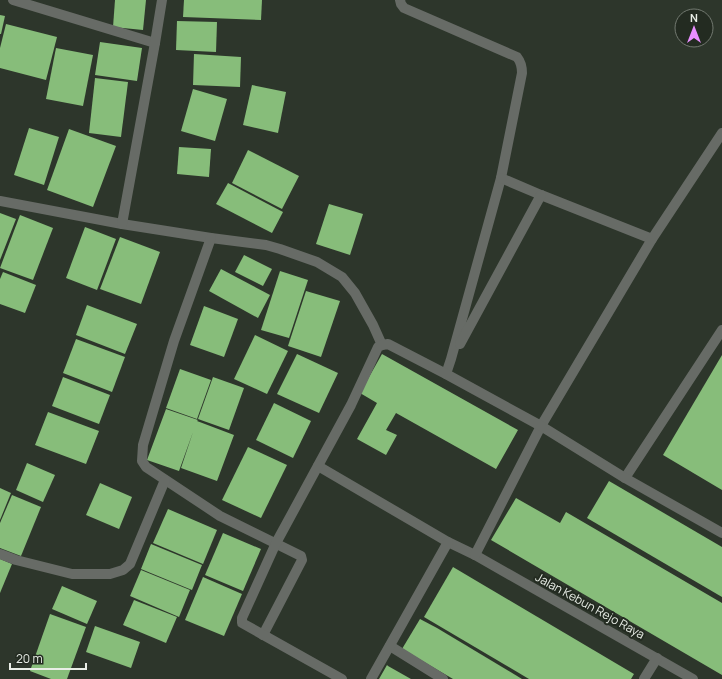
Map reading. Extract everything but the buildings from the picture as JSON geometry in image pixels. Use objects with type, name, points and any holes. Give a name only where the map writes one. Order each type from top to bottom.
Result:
[{"type":"street","points":[[13,0],[155,44]]},
{"type":"street","points":[[122,224],[162,0]]},
{"type":"street","points":[[400,0],[404,8],[517,57],[520,60],[522,67],[501,178],[446,374]]},
{"type":"street","points":[[475,555],[541,426],[652,239],[722,133]]},
{"type":"street","points":[[501,178],[652,239]]},
{"type":"street","points":[[451,359],[541,195]]},
{"type":"street","points":[[0,202],[122,224],[266,245],[317,262],[342,277],[355,293],[373,325],[382,345]]},
{"type":"street","points":[[211,238],[174,341],[143,445],[142,461],[146,467],[220,516],[301,556],[302,560],[263,635]]},
{"type":"street","points":[[625,478],[722,330]]},
{"type":"street","points":[[342,679],[242,623],[242,618],[276,543],[351,405],[378,347],[382,345],[388,344],[541,426],[625,478],[722,533]]},
{"type":"street","name":"Jalan Kebun Rejo Raya","points":[[318,466],[448,542],[475,555],[693,679]]},
{"type":"street","points":[[0,554],[16,560],[72,574],[110,574],[123,570],[130,564],[165,480]]},
{"type":"street","points":[[371,679],[448,542]]},
{"type":"street","points":[[390,646],[443,679]]},
{"type":"street","points":[[644,679],[656,658]]}]
